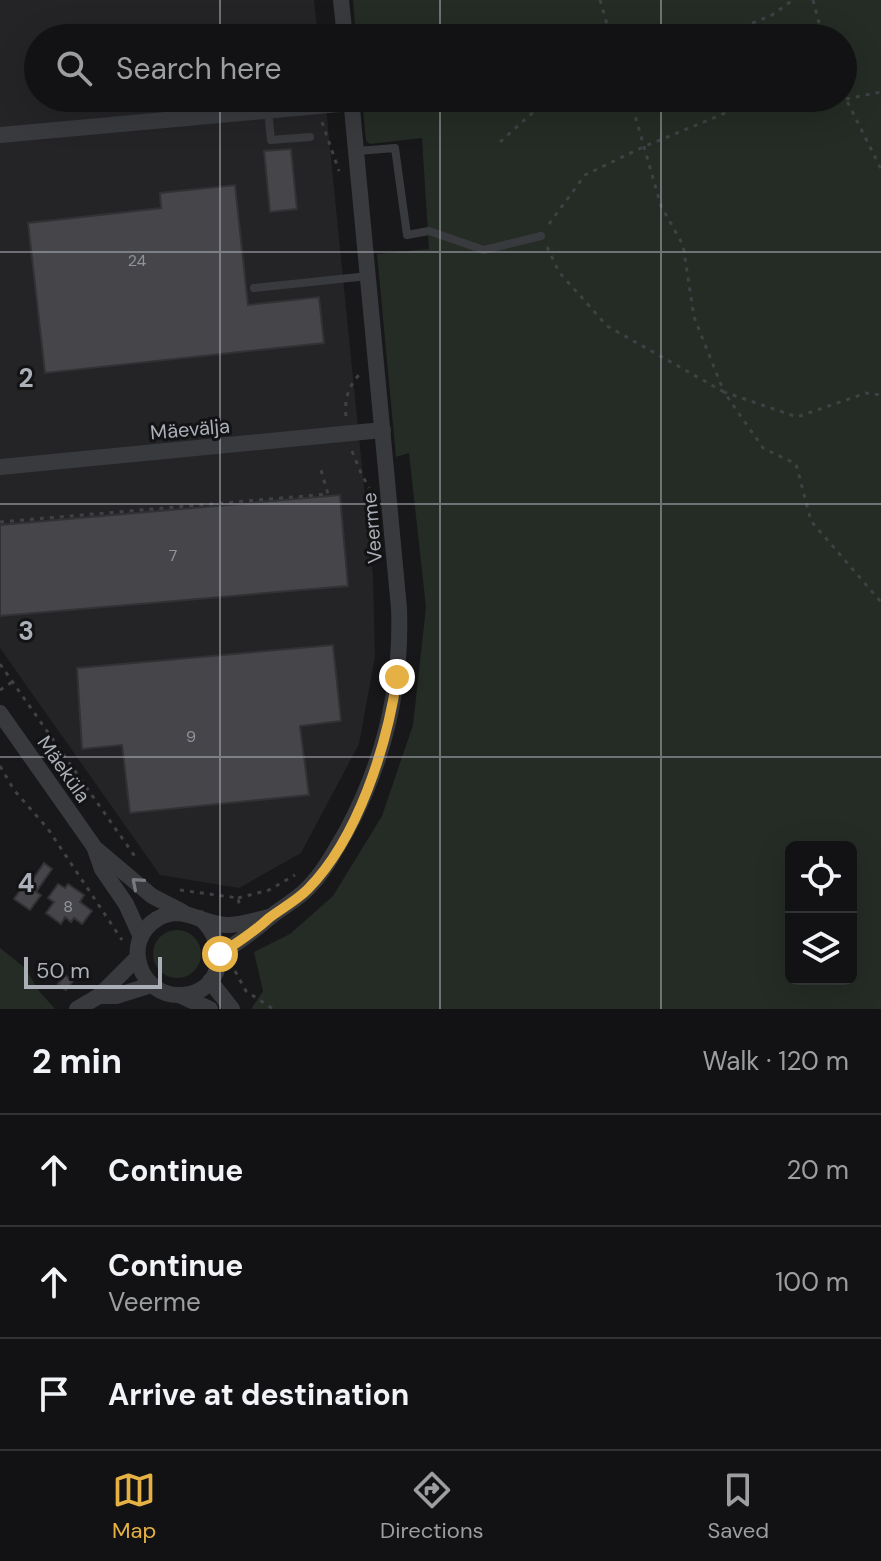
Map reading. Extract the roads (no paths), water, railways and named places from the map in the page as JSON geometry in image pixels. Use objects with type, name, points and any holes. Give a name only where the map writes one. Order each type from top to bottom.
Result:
[{"type":"street","points":[[341,0],[344,24]]},
{"type":"street","points":[[0,135],[257,112]]},
{"type":"street","name":"Veerme","points":[[220,954],[257,931],[310,887],[327,864],[356,815],[385,739],[395,691],[400,638],[352,112]]},
{"type":"street","name":"Mäevälja","points":[[0,467],[383,430]]},
{"type":"street","name":"Mäeküla","points":[[0,713],[95,848],[152,896],[183,913]]},
{"type":"street","name":"Mäeküla","points":[[95,848],[102,869],[126,904],[141,937]]},
{"type":"street","points":[[77,1009],[99,996],[158,918],[183,913],[224,925],[271,917]]},
{"type":"street","points":[[179,995],[196,991],[216,972],[220,954],[216,937],[200,918]]},
{"type":"street","points":[[132,952],[151,985],[210,1009]]},
{"type":"street","points":[[210,981],[232,1009]]},
{"type":"street","points":[[99,996],[116,996],[151,985]]},
{"type":"lane","points":[[268,112],[271,140],[310,137]]},
{"type":"lane","points":[[357,151],[395,148],[407,235],[429,231],[484,250],[541,236]]},
{"type":"lane","points":[[254,288],[368,276]]}]
